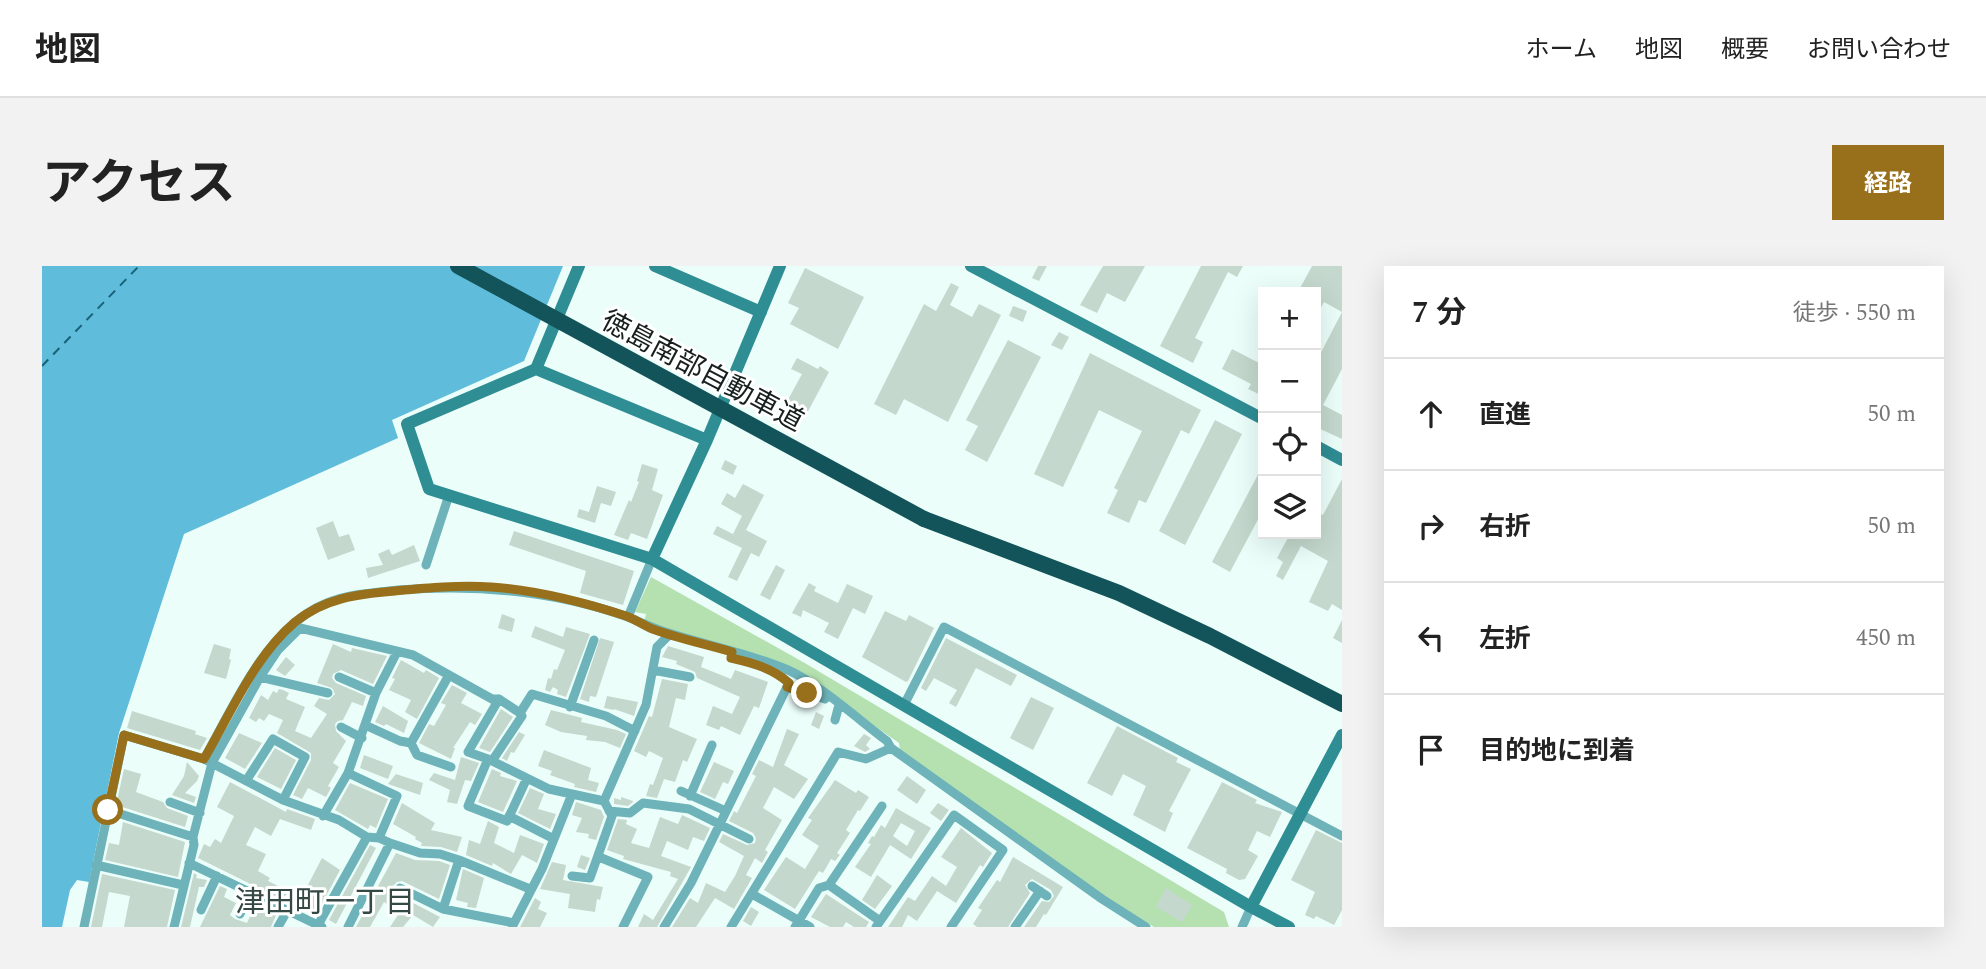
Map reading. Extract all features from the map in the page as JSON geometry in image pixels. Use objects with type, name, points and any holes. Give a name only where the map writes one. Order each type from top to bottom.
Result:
[{"type":"highway","name":"徳島南部自動車道","points":[[458,266],[924,519],[1119,593],[1342,704]]},
{"type":"street","points":[[579,266],[536,369],[407,424],[429,489],[652,559],[1289,927]]},
{"type":"street","points":[[655,266],[761,312]]},
{"type":"street","points":[[628,617],[707,440],[780,266]]},
{"type":"street","points":[[971,266],[1258,416]]},
{"type":"street","points":[[536,369],[707,440]]},
{"type":"street","points":[[1321,449],[1342,460]]},
{"type":"street","points":[[426,565],[449,495]]},
{"type":"street","points":[[174,927],[194,845],[193,837],[200,813],[208,761],[260,662],[276,640],[297,621],[335,599],[356,594],[444,586],[493,587],[557,597],[628,617],[649,627],[793,673],[887,741],[891,748],[1102,899],[1146,927]]},
{"type":"street","points":[[604,801],[646,705],[657,647],[649,627]]},
{"type":"street","points":[[904,705],[944,627],[1342,836]]},
{"type":"street","points":[[208,761],[278,650],[300,628],[413,655],[492,699],[499,699],[523,716],[490,760],[468,806],[506,821],[527,778]]},
{"type":"street","points":[[657,647],[670,634]]},
{"type":"street","points":[[570,707],[594,640]]},
{"type":"street","points":[[323,816],[348,773],[376,693],[397,652]]},
{"type":"street","points":[[757,662],[777,673],[788,685],[838,704]]},
{"type":"street","points":[[653,670],[690,677]]},
{"type":"street","points":[[664,927],[691,883],[793,673]]},
{"type":"street","points":[[411,743],[449,675]]},
{"type":"street","points":[[260,677],[328,693]]},
{"type":"street","points":[[339,677],[376,693]]},
{"type":"street","points":[[520,713],[533,694],[606,716],[635,731]]},
{"type":"street","points":[[499,699],[468,752],[549,789],[604,801]]},
{"type":"street","points":[[835,720],[838,704]]},
{"type":"street","points":[[365,725],[400,741],[411,743]]},
{"type":"street","points":[[341,727],[362,738]]},
{"type":"street","points":[[84,927],[124,735],[208,761],[283,800],[339,820],[366,837],[379,838],[419,853],[440,854],[530,889]]},
{"type":"street","points":[[1242,927],[1342,735]]},
{"type":"street","points":[[246,781],[273,739],[305,757],[283,800]]},
{"type":"street","points":[[411,743],[417,755],[451,767]]},
{"type":"street","points":[[712,745],[685,794],[726,811]]},
{"type":"street","points":[[731,927],[838,752],[866,759],[891,748]]},
{"type":"street","points":[[348,773],[397,796],[379,838]]},
{"type":"street","points":[[400,888],[443,909],[513,925],[572,794]]},
{"type":"street","points":[[572,876],[590,878],[599,857],[612,816],[604,801]]},
{"type":"street","points":[[170,802],[200,813]]},
{"type":"street","points":[[609,811],[630,813],[643,803],[689,809],[749,839]]},
{"type":"street","points":[[797,924],[819,888],[829,885],[882,807]]},
{"type":"street","points":[[108,810],[193,837]]},
{"type":"street","points":[[829,885],[878,924],[954,815],[1003,849],[951,927]]},
{"type":"street","points":[[509,816],[554,839]]},
{"type":"street","points":[[189,863],[320,926],[366,837]]},
{"type":"street","points":[[348,927],[390,843]]},
{"type":"street","points":[[599,857],[648,877],[623,927]]},
{"type":"street","points":[[443,909],[458,860]]},
{"type":"street","points":[[96,864],[183,885]]},
{"type":"street","points":[[201,910],[217,876]]},
{"type":"street","points":[[1015,927],[1040,891]]},
{"type":"street","points":[[240,914],[249,892]]},
{"type":"street","points":[[752,894],[797,924],[810,927]]},
{"type":"street","points":[[278,927],[287,911]]},
{"type":"green space","points":[[651,577],[803,662],[1224,912],[1229,927],[1154,927],[1105,897],[900,750],[899,743],[793,669],[644,622],[646,614],[635,612]]},
{"type":"water","points":[[42,266],[563,266],[524,361],[392,420],[398,438],[184,534],[119,733],[89,882],[77,880],[70,890],[62,927],[42,927]]},
{"type":"building","points":[[1038,266],[1047,266],[1039,281],[1032,278]]},
{"type":"building","points":[[1103,266],[1145,266],[1125,302],[1107,293],[1097,313],[1080,305]]},
{"type":"building","points":[[1201,266],[1243,266],[1237,277],[1228,272],[1195,338],[1203,342],[1193,363],[1160,346]]},
{"type":"building","points":[[1312,266],[1342,266],[1342,312],[1324,302],[1321,308],[1321,287],[1301,287]]},
{"type":"building","points":[[805,268],[864,297],[838,349],[790,324],[799,308],[788,303]]},
{"type":"building","points":[[951,283],[959,287],[950,305],[972,317],[979,304],[1001,315],[948,422],[904,399],[896,415],[874,404],[924,304],[936,311]]},
{"type":"building","points":[[1013,306],[1027,311],[1023,322],[1009,316]]},
{"type":"building","points":[[1342,312],[1342,369],[1323,405],[1342,415],[1342,439],[1321,429],[1321,352]]},
{"type":"building","points":[[1059,332],[1069,337],[1062,350],[1051,345]]},
{"type":"building","points":[[1008,340],[1041,357],[987,462],[965,450],[978,426],[966,420]]},
{"type":"building","points":[[1232,349],[1258,362],[1258,394],[1248,389],[1251,384],[1222,369]]},
{"type":"building","points":[[1090,353],[1201,410],[1189,434],[1181,430],[1146,503],[1139,500],[1129,523],[1107,513],[1118,490],[1114,488],[1142,431],[1099,410],[1063,487],[1034,474]]},
{"type":"building","points":[[797,358],[829,372],[805,417],[784,407],[802,374],[791,369]]},
{"type":"building","points":[[1215,420],[1242,434],[1185,545],[1159,531]]},
{"type":"building","points":[[725,460],[737,466],[733,475],[721,469]]},
{"type":"building","points":[[642,464],[658,469],[652,490],[663,495],[647,539],[631,533],[628,540],[614,535],[639,482],[637,481]]},
{"type":"building","points":[[1258,475],[1258,519],[1230,572],[1212,562]]},
{"type":"building","points":[[1342,479],[1342,610],[1332,604],[1328,611],[1309,602],[1328,561],[1301,546],[1283,580],[1276,576],[1283,562],[1277,558],[1287,539],[1321,539],[1321,514],[1323,515]]},
{"type":"building","points":[[743,484],[764,495],[746,530],[767,541],[759,557],[751,553],[737,581],[728,577],[742,548],[713,534],[717,526],[733,534],[742,516],[721,504],[727,493],[735,498]]},
{"type":"building","points":[[597,486],[616,492],[611,506],[601,503],[595,523],[577,517],[579,509],[589,512]]},
{"type":"building","points":[[333,521],[339,537],[349,534],[355,550],[328,560],[316,528]]},
{"type":"building","points":[[514,531],[634,571],[623,605],[580,593],[586,571],[509,545]]},
{"type":"building","points":[[414,545],[420,561],[368,578],[366,568],[383,565],[378,554],[389,549],[392,555]]},
{"type":"building","points":[[776,565],[785,570],[770,600],[760,595]]},
{"type":"building","points":[[809,583],[816,587],[814,591],[838,603],[847,584],[873,596],[865,614],[853,608],[838,639],[824,632],[829,623],[803,610],[801,617],[792,613]]},
{"type":"building","points":[[885,611],[906,621],[909,615],[934,628],[906,682],[862,657]]},
{"type":"building","points":[[502,614],[515,619],[512,632],[498,628]]},
{"type":"building","points":[[1342,620],[1342,643],[1333,638]]},
{"type":"building","points":[[535,626],[563,637],[566,627],[590,634],[566,697],[557,694],[558,690],[553,687],[550,692],[545,690],[548,678],[551,679],[554,669],[557,670],[565,650],[531,637]]},
{"type":"building","points":[[600,638],[614,642],[596,697],[590,696],[589,702],[580,699]]},
{"type":"building","points":[[946,638],[1017,675],[1011,686],[976,668],[956,707],[949,703],[957,690],[934,678],[926,691],[921,688]]},
{"type":"building","points":[[214,644],[231,649],[226,679],[204,673]]},
{"type":"building","points":[[333,644],[351,652],[352,648],[387,656],[373,684],[341,670],[333,674],[332,678],[336,683],[366,696],[363,706],[352,702],[343,720],[335,724],[336,731],[346,741],[333,763],[339,767],[328,786],[331,788],[326,797],[308,788],[302,799],[293,795],[311,760],[311,753],[277,733],[283,720],[269,714],[264,721],[259,718],[256,722],[249,718],[261,695],[268,700],[273,691],[277,693],[279,689],[283,690],[289,693],[286,699],[305,707],[295,731],[311,738],[327,714],[314,706],[319,698],[329,700],[335,694],[332,688],[317,683]]},
{"type":"building","points":[[668,646],[704,657],[701,667],[731,679],[735,670],[768,682],[759,708],[754,706],[740,735],[721,726],[719,730],[706,725],[713,706],[732,714],[740,697],[697,678],[695,672],[676,664],[677,661],[662,657]]},
{"type":"building","points":[[286,657],[295,665],[285,676],[276,670]]},
{"type":"building","points":[[401,660],[439,678],[417,719],[405,712],[411,700],[389,690]]},
{"type":"building","points":[[662,679],[688,684],[685,700],[676,698],[669,727],[697,739],[687,762],[683,760],[675,782],[664,779],[657,798],[646,796],[663,758],[649,751],[646,757],[634,751],[649,716],[652,717]]},
{"type":"building","points":[[452,685],[467,693],[461,703],[482,714],[475,725],[470,722],[453,748],[451,759],[419,743],[429,724],[434,726],[446,705],[441,703]]},
{"type":"building","points":[[607,696],[638,702],[634,716],[604,708]]},
{"type":"building","points":[[1031,697],[1054,708],[1033,750],[1010,738]]},
{"type":"building","points":[[383,706],[408,721],[404,733],[375,722]]},
{"type":"building","points":[[501,709],[513,717],[490,752],[479,748]]},
{"type":"building","points":[[551,710],[582,718],[581,722],[626,734],[620,748],[605,742],[586,740],[587,736],[561,732],[545,725]]},
{"type":"building","points":[[132,711],[196,731],[195,734],[207,738],[200,750],[127,728]]},
{"type":"building","points":[[816,712],[824,716],[819,729],[811,725]]},
{"type":"building","points":[[1117,726],[1178,758],[1176,762],[1191,769],[1169,811],[1173,813],[1165,832],[1133,815],[1146,786],[1123,774],[1112,796],[1087,783]]},
{"type":"building","points":[[787,729],[799,734],[784,765],[808,779],[794,799],[774,787],[763,808],[782,820],[765,850],[768,852],[762,863],[755,858],[746,875],[752,878],[734,909],[715,898],[696,927],[672,927],[690,898],[698,903],[706,883],[725,892],[735,876],[744,856],[719,842],[723,834],[747,845],[755,843],[753,833],[729,821],[734,811],[737,813],[756,776],[752,774],[759,760],[773,767]]},
{"type":"building","points":[[519,732],[525,735],[507,761],[502,758]]},
{"type":"building","points":[[239,733],[262,743],[245,769],[225,758]]},
{"type":"building","points":[[864,734],[871,738],[866,745],[870,749],[865,752],[854,746]]},
{"type":"building","points":[[275,748],[296,760],[281,789],[257,777]]},
{"type":"building","points":[[544,750],[591,768],[588,780],[599,783],[596,792],[574,787],[575,784],[550,775],[552,771],[538,766]]},
{"type":"building","points":[[364,755],[393,766],[388,779],[360,768]]},
{"type":"building","points":[[461,757],[479,763],[471,781],[465,780],[457,804],[447,802],[450,790],[429,780],[434,773],[455,780]]},
{"type":"building","points":[[187,762],[199,776],[185,793],[196,797],[194,803],[172,795],[184,776]]},
{"type":"building","points":[[714,762],[734,771],[728,784],[723,782],[715,799],[700,792]]},
{"type":"building","points":[[124,769],[141,774],[136,792],[163,802],[167,808],[188,816],[185,827],[116,805]]},
{"type":"building","points":[[492,769],[501,773],[500,776],[517,781],[503,812],[478,802]]},
{"type":"building","points":[[396,774],[423,783],[420,795],[388,784]]},
{"type":"building","points":[[907,776],[926,790],[917,804],[897,790]]},
{"type":"building","points":[[835,780],[856,793],[858,790],[869,797],[846,830],[850,833],[837,853],[840,855],[835,861],[831,859],[823,873],[819,871],[795,909],[764,890],[786,857],[805,869],[819,846],[802,835],[812,820],[808,818]]},
{"type":"building","points":[[230,782],[286,812],[287,809],[315,819],[311,830],[280,819],[271,836],[255,827],[246,845],[266,854],[258,871],[270,878],[268,881],[288,891],[283,900],[198,858],[204,844],[210,847],[215,839],[221,843],[234,816],[217,807]]},
{"type":"building","points":[[1222,782],[1257,800],[1255,803],[1282,812],[1270,837],[1257,831],[1248,850],[1258,856],[1245,879],[1239,880],[1226,873],[1227,869],[1187,848]]},
{"type":"building","points":[[350,783],[388,799],[376,828],[370,825],[368,829],[335,810]]},
{"type":"building","points":[[530,788],[544,794],[538,809],[556,814],[550,829],[518,813]]},
{"type":"building","points":[[621,797],[633,802],[628,806],[614,804],[614,798],[621,800]]},
{"type":"building","points":[[576,802],[601,810],[604,817],[596,840],[588,838],[589,834],[576,832],[582,818],[572,815]]},
{"type":"building","points":[[402,803],[435,823],[431,830],[462,837],[457,852],[441,847],[421,846],[422,843],[415,839],[416,837],[393,824]]},
{"type":"building","points":[[938,803],[949,810],[941,821],[930,813]]},
{"type":"building","points":[[896,808],[931,828],[911,859],[890,845],[871,877],[855,867],[871,844],[868,843],[872,836],[874,837],[881,825],[885,828]],"holes":[[[901,823],[915,831],[907,846],[893,836]]]},
{"type":"building","points":[[682,815],[710,828],[704,841],[693,837],[688,850],[667,841],[661,856],[691,867],[657,927],[638,927],[644,914],[653,920],[678,879],[670,876],[671,872],[623,859],[624,856],[607,850],[618,819],[627,820],[626,824],[637,829],[631,843],[649,848],[660,817],[678,824]]},
{"type":"building","points":[[488,821],[499,827],[494,843],[514,853],[520,835],[544,844],[537,863],[522,855],[511,874],[493,863],[492,866],[466,855],[469,840],[480,844]]},
{"type":"building","points":[[123,822],[185,842],[178,877],[105,860],[109,843],[119,845]]},
{"type":"building","points":[[961,828],[992,853],[983,867],[980,865],[956,903],[937,891],[917,921],[908,915],[902,927],[888,927],[908,897],[915,901],[932,876],[946,886],[957,867],[941,857]]},
{"type":"building","points":[[1316,830],[1342,843],[1342,910],[1334,925],[1316,916],[1314,919],[1305,915],[1315,892],[1291,880]]},
{"type":"building","points":[[370,845],[376,848],[336,924],[329,920]]},
{"type":"building","points":[[396,853],[415,860],[439,861],[450,865],[439,899],[402,881],[393,886],[396,894],[440,917],[433,927],[413,915],[403,927],[390,927],[400,912],[384,902],[370,927],[356,927]]},
{"type":"building","points":[[581,855],[590,858],[585,870],[577,867]]},
{"type":"building","points":[[1013,857],[1063,887],[1036,927],[1024,927],[1042,901],[1049,902],[1054,896],[1051,890],[1032,879],[1025,885],[1030,893],[1008,927],[977,927],[973,924],[982,910],[978,908],[997,880],[1000,882]]},
{"type":"building","points":[[322,858],[340,870],[317,913],[313,913],[298,904]]},
{"type":"building","points":[[552,862],[566,865],[563,880],[603,887],[595,912],[568,908],[570,894],[540,889]]},
{"type":"building","points":[[463,869],[484,878],[476,908],[467,907],[468,903],[456,900]]},
{"type":"building","points":[[194,873],[196,878],[207,880],[204,887],[199,887],[190,927],[181,927]]},
{"type":"building","points":[[102,874],[175,890],[167,927],[124,927],[130,896],[109,892],[102,927],[91,927]]},
{"type":"building","points":[[877,875],[892,886],[875,909],[862,900]]},
{"type":"building","points":[[220,886],[227,889],[224,897],[236,903],[230,915],[247,923],[256,903],[277,913],[271,927],[200,927]]},
{"type":"building","points":[[1166,888],[1192,905],[1182,922],[1156,907]]},
{"type":"building","points":[[826,894],[869,922],[866,927],[854,927],[846,922],[843,927],[830,927],[811,917]]},
{"type":"building","points":[[535,898],[541,902],[538,909],[547,913],[540,927],[520,927]]},
{"type":"building","points":[[751,907],[759,912],[751,926],[743,921]]},
{"type":"ferry route","points":[[42,366],[139,266]]},
{"type":"district","name":"津田町一丁目","points":[[325,902]]},
{"type":"route","points":[[108,810],[124,735],[204,759],[260,662],[276,640],[316,608],[335,599],[356,594],[444,586],[493,587],[557,597],[628,617],[649,627],[732,652],[731,658],[777,673],[789,683],[787,687],[807,693]]}]
